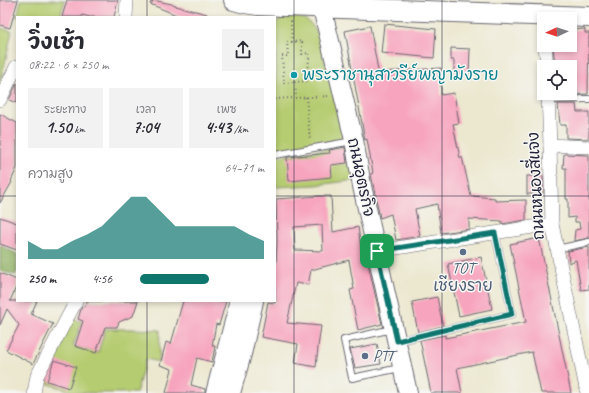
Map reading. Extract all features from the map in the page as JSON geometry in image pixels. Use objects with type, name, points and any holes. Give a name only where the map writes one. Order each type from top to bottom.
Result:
[{"type":"main road","points":[[249,6],[320,4],[544,11],[589,17]]},
{"type":"main road","name":"ถนนอุตรกิจ","points":[[320,4],[354,140],[362,186],[408,393]]},
{"type":"main road","points":[[215,393],[238,302]]},
{"type":"main road","points":[[231,393],[242,354],[254,302]]},
{"type":"street","points":[[126,16],[127,0]]},
{"type":"street","points":[[0,100],[16,67]]},
{"type":"street","name":"ถนนหนองสี่แจ่ง","points":[[548,100],[552,224],[587,393]]},
{"type":"street","points":[[550,145],[589,147]]},
{"type":"street","points":[[377,251],[552,224]]},
{"type":"street","points":[[34,393],[37,376],[75,302]]},
{"type":"lane","points":[[577,98],[589,99]]},
{"type":"lane","points":[[276,155],[354,140]]},
{"type":"lane","points":[[402,368],[352,378],[344,340],[395,335],[512,314],[495,233]]},
{"type":"lane","points":[[557,249],[589,242]]},
{"type":"path","points":[[291,16],[292,42]]},
{"type":"path","points":[[302,41],[302,54],[309,53],[308,81],[295,82],[284,83],[282,56],[288,56],[287,42],[302,41]]},
{"type":"path","points":[[295,82],[296,98]]},
{"type":"path","points":[[276,99],[343,95]]},
{"type":"path","points":[[306,97],[310,145]]},
{"type":"green space","points":[[21,0],[65,0],[60,16],[17,16]]},
{"type":"green space","points":[[291,15],[305,19],[314,27],[319,36],[345,139],[276,152],[276,22]]},
{"type":"green space","points":[[0,28],[12,31],[0,85]]},
{"type":"green space","points":[[350,146],[356,180],[316,185],[276,187],[276,157]]},
{"type":"green space","points":[[0,245],[16,253],[16,274],[15,275],[0,271]]},
{"type":"green space","points":[[73,319],[82,322],[73,346],[98,353],[105,329],[160,330],[159,362],[146,359],[136,393],[77,393],[43,382],[54,353]]},
{"type":"building","points":[[0,0],[18,0],[10,28],[0,25]]},
{"type":"building","points":[[67,0],[118,0],[114,16],[62,16]]},
{"type":"building","points":[[153,0],[176,5],[207,14],[207,16],[179,16],[150,4],[151,2],[152,3]]},
{"type":"building","points":[[384,24],[436,29],[434,58],[381,53]]},
{"type":"building","points":[[370,26],[379,76],[380,72],[441,68],[441,95],[454,93],[459,123],[453,124],[460,158],[462,157],[471,196],[495,198],[495,201],[526,200],[526,220],[502,224],[502,221],[469,219],[469,229],[441,233],[437,204],[415,209],[420,236],[396,240],[391,214],[380,218],[371,174],[373,173],[367,139],[365,140],[345,31]]},
{"type":"building","points":[[585,29],[585,33],[589,33],[588,94],[577,94],[577,60],[554,60],[554,52],[577,52],[577,30]]},
{"type":"building","points":[[451,48],[470,49],[469,74],[454,73],[454,60],[451,60]]},
{"type":"building","points":[[16,85],[16,103],[9,100]]},
{"type":"building","points":[[558,104],[576,104],[577,112],[589,112],[589,139],[566,138],[566,125],[560,125]]},
{"type":"building","points":[[0,114],[16,122],[16,170],[11,181],[12,182],[0,203]]},
{"type":"building","points":[[345,147],[347,163],[331,165],[332,177],[289,181],[287,157],[330,153],[329,150]]},
{"type":"building","points":[[564,154],[589,155],[589,238],[574,241],[575,230],[580,229],[579,222],[575,222],[575,217],[568,218],[568,199],[566,199],[566,168],[563,168]]},
{"type":"building","points":[[527,176],[543,176],[543,194],[527,194]]},
{"type":"building","points":[[331,196],[333,232],[358,227],[362,256],[366,255],[382,324],[358,330],[350,290],[354,289],[349,260],[311,270],[308,285],[296,283],[287,323],[321,326],[316,367],[295,363],[298,344],[261,337],[268,302],[276,302],[276,199]],"holes":[[[322,225],[323,251],[295,250],[294,227]]]},
{"type":"building","points":[[0,217],[16,223],[16,250],[0,244]]},
{"type":"building","points":[[539,238],[571,393],[541,393],[532,352],[457,368],[462,393],[431,393],[420,340],[445,335],[445,338],[526,322],[510,244]]},
{"type":"building","points":[[589,247],[589,289],[581,290],[576,260],[569,263],[568,251]]},
{"type":"building","points":[[481,257],[492,309],[459,316],[448,264]]},
{"type":"building","points":[[0,273],[16,280],[16,287],[10,301],[37,302],[31,314],[53,324],[33,364],[6,350],[19,325],[7,309],[0,325]]},
{"type":"building","points":[[437,297],[443,326],[418,332],[412,302]]},
{"type":"building","points":[[86,302],[138,302],[133,316],[119,322],[117,327],[105,327],[96,353],[75,346],[83,321],[78,319],[82,306],[84,307]]},
{"type":"building","points":[[183,302],[226,302],[219,325],[216,324],[212,346],[215,346],[212,362],[197,358],[191,385],[205,389],[205,393],[166,393],[172,369],[160,365],[166,342],[171,344]]},
{"type":"building","name":"PTT","points":[[377,344],[381,364],[355,368],[350,349]]},
{"type":"building","points":[[54,360],[76,367],[69,388],[47,381]]},
{"type":"place","name":"พระราชานุสาวรีย์พญามังราย","points":[[294,75]]},
{"type":"place","name":"TOT เชียงราย","points":[[463,252]]},
{"type":"place","name":"PTT","points":[[365,356]]},
{"type":"route","points":[[495,233],[512,314],[397,341],[377,251],[495,233]]}]
